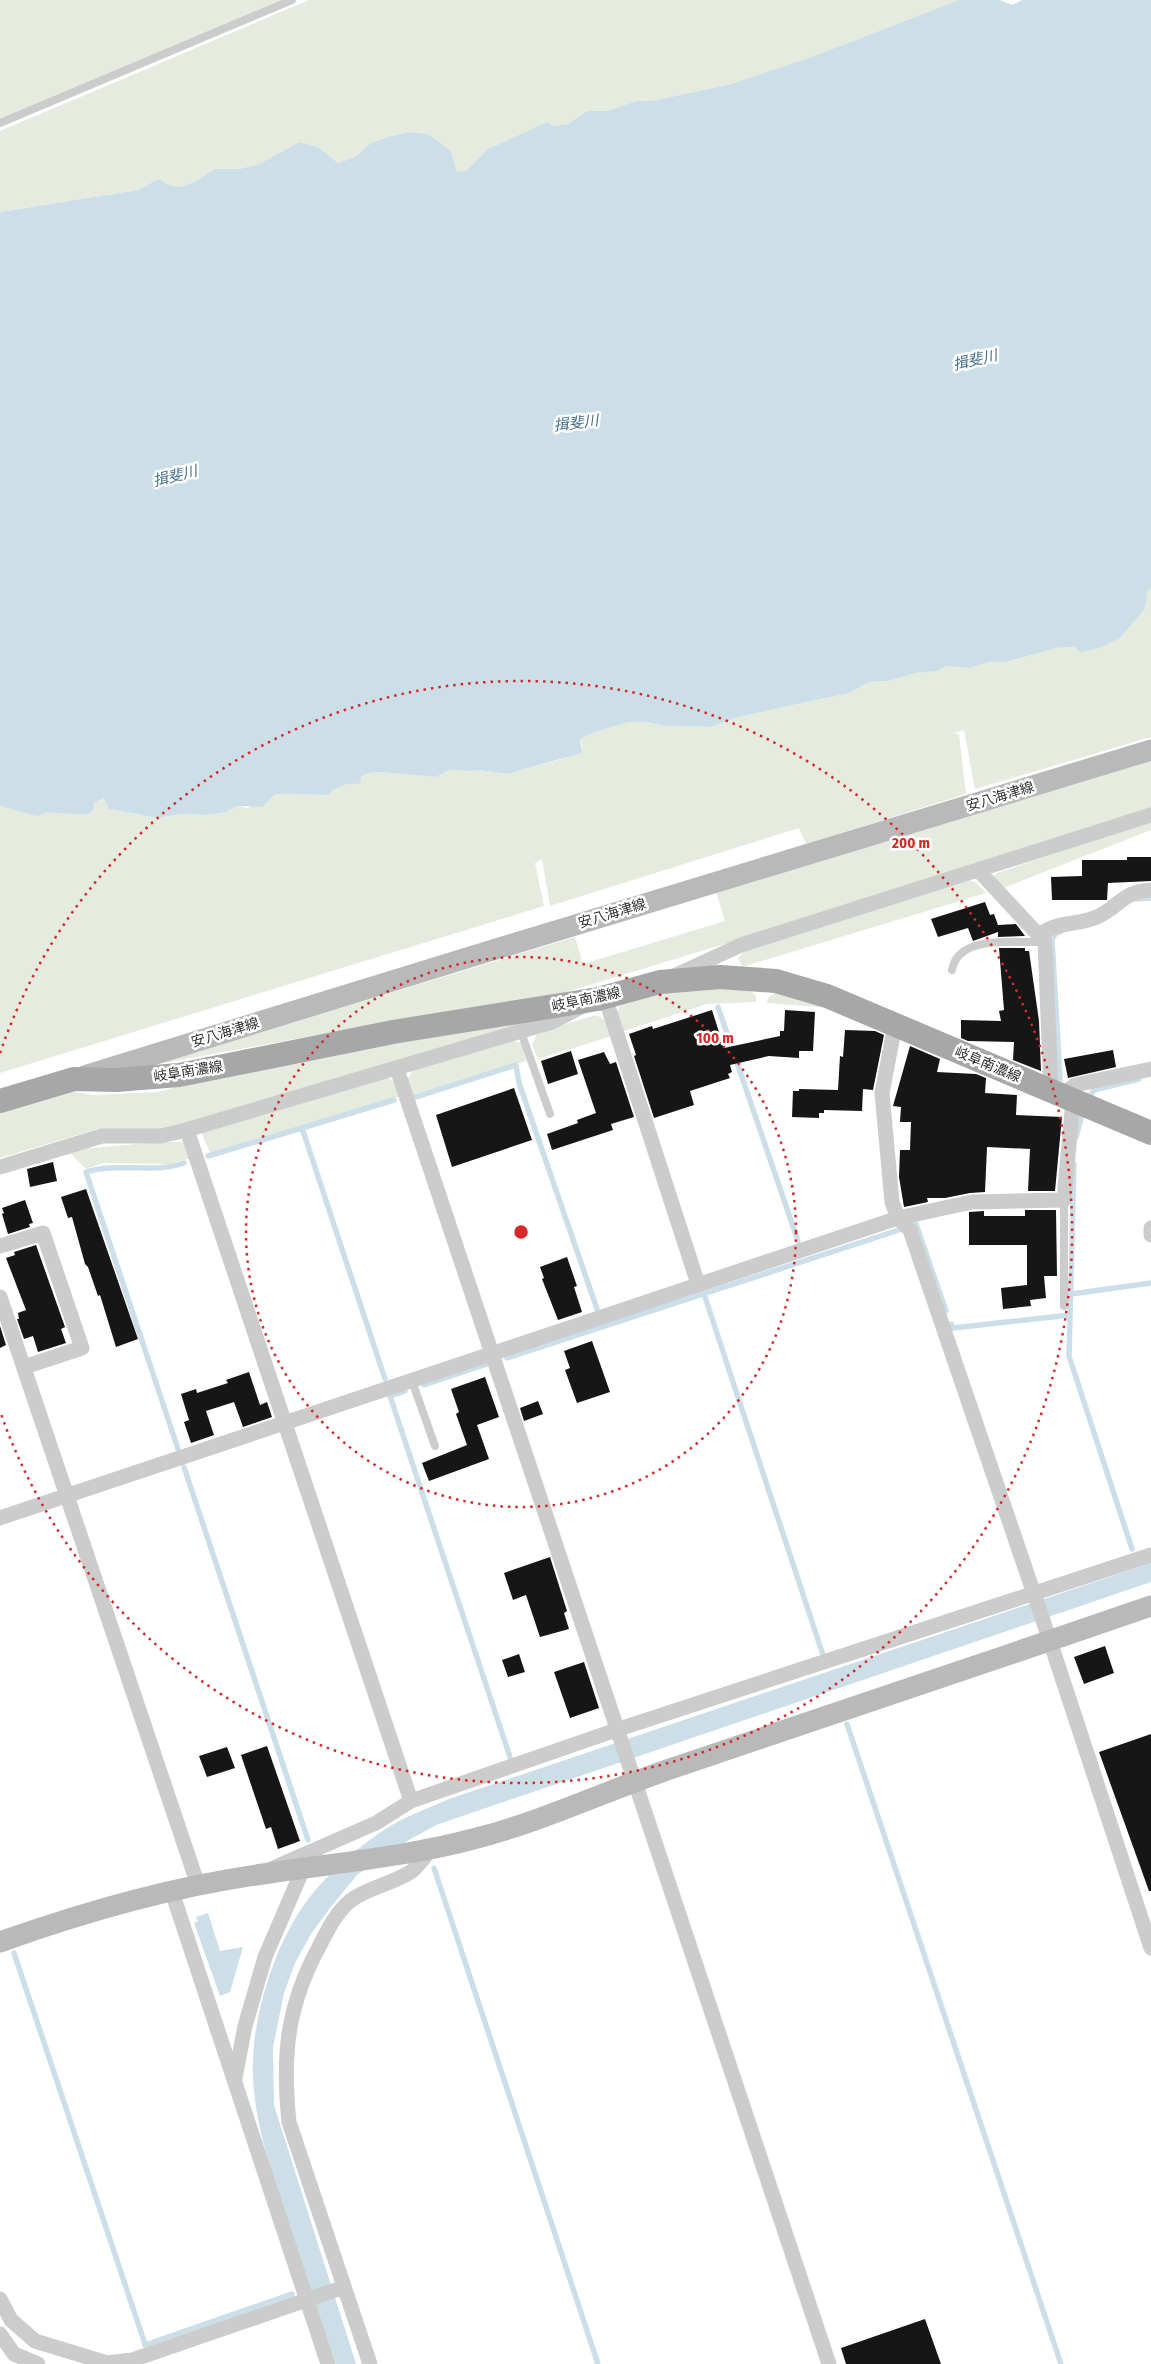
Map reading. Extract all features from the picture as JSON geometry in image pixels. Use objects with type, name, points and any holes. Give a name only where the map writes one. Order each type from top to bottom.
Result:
[{"type":"main road","name":"岐阜南濃線","points":[[0,1101],[74,1079],[116,1080],[179,1075],[393,1032],[602,998],[660,982],[720,976],[776,981],[827,996],[1151,1133]]},
{"type":"street","name":"安八海津線","points":[[74,1079],[482,952],[1151,750]]},
{"type":"street","points":[[660,982],[741,946],[1151,816]]},
{"type":"street","points":[[0,1518],[493,1355],[698,1284],[898,1218],[972,1202],[1064,1200],[1062,1095],[1042,939],[978,870]]},
{"type":"street","points":[[1042,939],[1050,927],[1098,917],[1128,895],[1151,890]]},
{"type":"street","points":[[0,1167],[102,1136],[161,1136],[187,1130],[324,1088],[397,1069],[521,1032],[552,1022],[602,998],[698,1284]]},
{"type":"street","points":[[895,1025],[882,1094],[892,1202],[898,1218],[910,1230],[1048,1634],[1151,1948]]},
{"type":"street","points":[[397,1069],[829,2364]]},
{"type":"street","points":[[1062,1095],[1075,1086],[1151,1069]]},
{"type":"street","points":[[187,1130],[412,1801]]},
{"type":"street","points":[[1151,1228],[1151,1235]]},
{"type":"street","points":[[0,1246],[43,1233],[82,1348],[24,1367]]},
{"type":"street","points":[[0,1297],[198,1885]]},
{"type":"street","points":[[262,1874],[291,1859],[376,1823],[412,1801],[1034,1595],[1151,1554]]},
{"type":"street","points":[[0,1942],[34,1930],[198,1885],[424,1850],[478,1838],[524,1823],[634,1776],[1048,1634],[1151,1606]]},
{"type":"street","points":[[370,2364],[339,2288],[289,2122],[286,2092],[291,2015],[298,1990],[309,1964],[332,1921],[350,1901],[412,1870],[424,1850]]},
{"type":"street","points":[[234,2080],[245,2026],[265,1957],[303,1868]]},
{"type":"street","points":[[172,1892],[309,2300],[328,2364]]},
{"type":"street","points":[[0,2299],[11,2320],[35,2341],[107,2363],[132,2360],[339,2288]]},
{"type":"street","points":[[0,2334],[14,2354],[38,2364]]},
{"type":"lane","points":[[0,123],[292,0]]},
{"type":"lane","points":[[952,970],[954,961],[962,950],[976,944],[1042,939]]},
{"type":"lane","points":[[521,1032],[550,1114]]},
{"type":"lane","points":[[1064,1200],[1064,1306]]},
{"type":"lane","points":[[412,1381],[435,1446]]},
{"type":"shaded area","points":[[0,0],[282,0],[0,119]]},
{"type":"shaded area","points":[[309,0],[959,0],[814,56],[731,84],[652,101],[636,101],[607,111],[587,111],[568,124],[555,126],[547,122],[488,149],[466,171],[457,173],[451,151],[427,134],[409,132],[371,143],[355,157],[338,163],[318,147],[299,142],[259,164],[239,169],[215,169],[198,180],[182,187],[170,185],[158,179],[138,190],[0,212],[0,131]]},
{"type":"shaded area","points":[[1151,588],[1151,737],[975,789],[964,730],[954,733],[959,735],[966,794],[806,844],[799,828],[550,906],[542,859],[535,863],[544,906],[0,1073],[0,806],[86,815],[94,803],[105,798],[109,809],[158,818],[181,814],[206,815],[226,812],[237,806],[248,808],[275,794],[328,795],[338,786],[351,783],[369,773],[380,772],[436,777],[451,770],[478,770],[507,774],[566,758],[582,746],[580,739],[595,732],[629,722],[646,722],[665,726],[711,727],[738,717],[849,693],[869,682],[888,681],[916,673],[937,671],[946,666],[970,668],[990,662],[1007,662],[1057,648],[1075,647],[1120,638],[1145,609],[1148,589]]},
{"type":"shaded area","points":[[1151,760],[1151,808],[738,940],[543,999],[393,1021],[153,1065],[575,937],[583,964],[725,921],[716,892]]},
{"type":"shaded area","points":[[1151,821],[1151,830],[1001,889],[993,877],[997,873]]},
{"type":"shaded area","points":[[969,880],[977,883],[986,893],[742,967],[738,958],[744,951]]},
{"type":"shaded area","points":[[708,987],[750,990],[756,996],[756,1002],[707,1004],[621,1032],[616,1017],[619,1006],[662,993]]},
{"type":"shaded area","points":[[775,993],[808,999],[832,1008],[767,1003],[768,998]]},
{"type":"shaded area","points":[[596,1015],[607,1021],[612,1036],[538,1059],[532,1045],[538,1032]]},
{"type":"shaded area","points":[[531,1019],[532,1024],[161,1130],[98,1129],[0,1158],[0,1111],[66,1091],[94,1095],[158,1092],[228,1072]]},
{"type":"shaded area","points":[[511,1039],[522,1044],[526,1061],[413,1096],[407,1080],[413,1070]]},
{"type":"shaded area","points":[[385,1076],[397,1084],[401,1096],[210,1153],[201,1132]]},
{"type":"shaded area","points":[[158,1142],[185,1142],[191,1158],[170,1164],[103,1163],[86,1169],[72,1155],[70,1150]]},
{"type":"water","name":"揖斐川","points":[[959,0],[1000,0],[1012,5],[1022,0],[1151,0],[1151,588],[1148,590],[1145,609],[1120,638],[1099,648],[1080,652],[1075,647],[1057,648],[1006,662],[990,662],[970,668],[946,666],[937,671],[916,673],[888,681],[869,682],[849,693],[738,717],[711,727],[665,726],[646,722],[629,722],[595,732],[580,739],[582,753],[507,774],[478,770],[450,770],[436,777],[380,772],[369,773],[361,777],[360,784],[342,785],[328,795],[275,794],[262,807],[237,806],[226,812],[206,815],[181,814],[158,818],[109,809],[104,798],[94,803],[93,810],[87,815],[46,812],[38,816],[0,806],[0,212],[138,190],[158,179],[170,185],[182,187],[198,180],[215,169],[239,169],[259,164],[299,142],[318,147],[338,163],[355,157],[371,143],[409,132],[428,134],[451,151],[457,172],[466,171],[488,149],[547,122],[555,126],[568,124],[587,111],[607,111],[636,101],[652,101],[731,84],[814,56]]},
{"type":"water","points":[[1151,1563],[1151,1582],[436,1825],[409,1840],[357,1875],[311,1934],[295,1963],[284,1993],[273,2047],[274,2105],[356,2364],[336,2364],[266,2152],[254,2096],[253,2055],[261,2005],[277,1956],[300,1911],[320,1884],[336,1868],[362,1845],[397,1822],[449,1799]]},
{"type":"water","points":[[208,1913],[220,1951],[243,1947],[230,1992],[220,1996],[194,1923],[198,1921],[196,1917]]},
{"type":"building","points":[[1127,857],[1151,857],[1151,881],[1108,883],[1107,900],[1052,900],[1051,877],[1082,876],[1082,860],[1127,860]]},
{"type":"building","points":[[985,902],[990,915],[994,914],[998,925],[1016,924],[1025,936],[998,937],[998,932],[973,941],[968,928],[938,937],[931,919]]},
{"type":"building","points":[[999,948],[1025,948],[1025,951],[1029,951],[1039,1021],[1041,1071],[1013,1060],[1014,1042],[968,1041],[961,1038],[961,1020],[1001,1021],[999,1011],[1004,1010]]},
{"type":"building","points":[[712,1010],[724,1048],[780,1036],[780,1031],[784,1031],[785,1010],[815,1012],[813,1051],[799,1051],[799,1058],[769,1056],[730,1065],[732,1072],[728,1074],[730,1078],[690,1091],[694,1105],[654,1118],[629,1034],[652,1026],[653,1029]]},
{"type":"building","points":[[845,1030],[875,1031],[884,1035],[873,1090],[863,1089],[862,1111],[824,1110],[824,1113],[819,1113],[819,1118],[792,1117],[793,1091],[799,1091],[799,1089],[838,1090],[840,1056],[843,1057]]},
{"type":"building","points":[[910,1046],[940,1059],[937,1072],[976,1074],[986,1078],[985,1093],[1017,1095],[1016,1115],[1062,1117],[1055,1191],[1028,1191],[1030,1149],[987,1147],[985,1192],[945,1198],[927,1198],[928,1202],[904,1207],[899,1177],[900,1150],[910,1150],[911,1122],[900,1122],[901,1107],[893,1106]]},
{"type":"building","points":[[1113,1050],[1116,1067],[1068,1078],[1064,1059]]},
{"type":"building","points":[[571,1051],[578,1074],[548,1084],[541,1061]]},
{"type":"building","points":[[604,1052],[610,1064],[616,1062],[634,1117],[611,1124],[613,1130],[552,1150],[547,1134],[578,1123],[577,1120],[596,1113],[578,1060]]},
{"type":"building","points":[[514,1088],[532,1140],[452,1167],[436,1115]]},
{"type":"building","points":[[53,1162],[57,1181],[30,1187],[27,1169]]},
{"type":"building","points":[[86,1189],[138,1339],[116,1347],[100,1295],[98,1296],[88,1267],[85,1264],[72,1217],[68,1218],[61,1197]]},
{"type":"building","points":[[25,1200],[33,1223],[29,1224],[30,1227],[8,1234],[2,1208]]},
{"type":"building","points":[[1025,1210],[1056,1210],[1057,1276],[1044,1276],[1046,1298],[1030,1300],[1031,1306],[1003,1309],[1001,1288],[1027,1285],[1027,1245],[969,1245],[969,1212],[984,1211],[984,1216],[1025,1216]]},
{"type":"building","points":[[36,1245],[65,1327],[61,1329],[66,1343],[38,1352],[33,1336],[24,1339],[17,1319],[19,1319],[18,1313],[26,1310],[6,1258],[15,1255],[14,1252]]},
{"type":"building","points":[[567,1257],[577,1286],[574,1287],[582,1312],[558,1320],[542,1279],[544,1278],[540,1267]]},
{"type":"building","points":[[0,1326],[6,1345],[0,1348]]},
{"type":"building","points":[[592,1341],[610,1392],[577,1403],[565,1370],[570,1368],[564,1351]]},
{"type":"building","points":[[249,1372],[260,1405],[267,1402],[272,1417],[243,1427],[234,1402],[206,1411],[214,1435],[191,1443],[184,1422],[189,1420],[181,1394],[196,1389],[197,1393],[228,1383],[226,1380]]},
{"type":"building","points":[[485,1377],[499,1417],[477,1425],[489,1459],[429,1481],[422,1463],[467,1445],[456,1414],[459,1412],[451,1389]]},
{"type":"building","points":[[538,1401],[543,1414],[524,1421],[520,1408]]},
{"type":"building","points":[[550,1557],[567,1611],[564,1613],[569,1629],[540,1637],[526,1595],[513,1600],[504,1573]]},
{"type":"building","points":[[1105,1646],[1114,1673],[1084,1684],[1074,1657]]},
{"type":"building","points":[[519,1654],[525,1672],[508,1677],[502,1660]]},
{"type":"building","points":[[584,1662],[599,1708],[570,1718],[554,1672]]},
{"type":"building","points":[[1151,1734],[1151,1891],[1149,1891],[1099,1752]]},
{"type":"building","points":[[267,1746],[300,1841],[278,1849],[271,1827],[266,1829],[241,1755]]},
{"type":"building","points":[[227,1747],[235,1768],[207,1777],[199,1756]]},
{"type":"building","points":[[925,2319],[941,2364],[846,2364],[841,2348]]},
{"type":"waterway","points":[[1136,899],[1151,898]]},
{"type":"waterway","points":[[1060,932],[1056,933],[1052,939],[1060,1079]]},
{"type":"waterway","points":[[718,1007],[798,1241]]},
{"type":"waterway","points":[[413,1098],[516,1065],[519,1083],[597,1309]]},
{"type":"waterway","points":[[1090,1096],[1094,1090],[1139,1079]]},
{"type":"waterway","points":[[302,1128],[394,1100]]},
{"type":"waterway","points":[[1076,1137],[1082,1115]]},
{"type":"waterway","points":[[208,1156],[302,1128],[385,1379]]},
{"type":"waterway","points":[[178,1449],[86,1172],[110,1168],[160,1168],[184,1163]]},
{"type":"waterway","points":[[1074,1164],[1069,1356],[1132,1549]]},
{"type":"waterway","points":[[916,1224],[946,1311]]},
{"type":"waterway","points":[[507,1358],[899,1230]]},
{"type":"waterway","points":[[1071,1294],[1151,1283]]},
{"type":"waterway","points":[[704,1294],[823,1655]]},
{"type":"waterway","points":[[951,1324],[953,1328],[1070,1315]]},
{"type":"waterway","points":[[424,1385],[487,1364]]},
{"type":"waterway","points":[[405,1391],[390,1396],[511,1760]]},
{"type":"waterway","points":[[184,1467],[308,1840]]},
{"type":"waterway","points":[[847,1724],[1061,2364]]},
{"type":"waterway","points":[[434,1868],[598,2364]]},
{"type":"waterway","points":[[14,1953],[145,2344]]},
{"type":"waterway","points":[[145,2345],[292,2294]]}]
